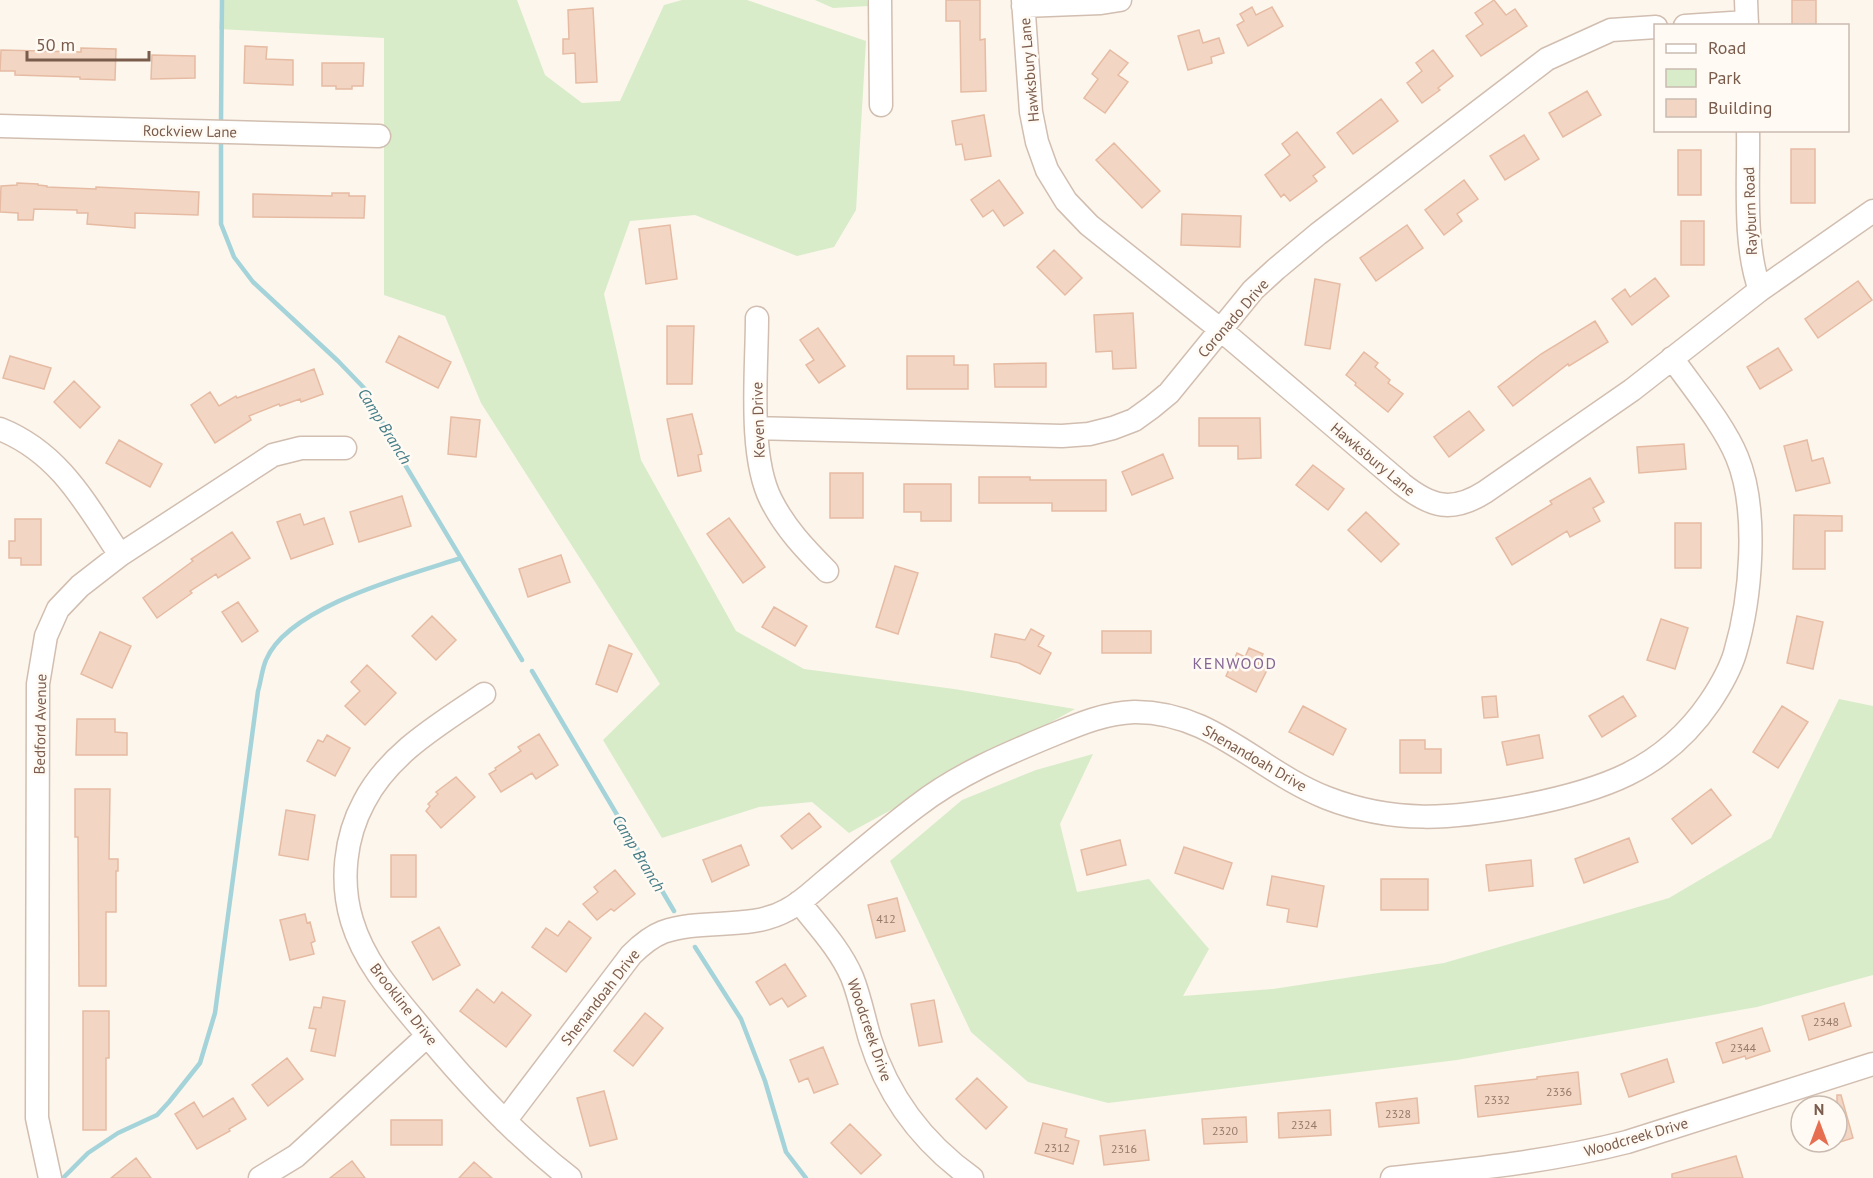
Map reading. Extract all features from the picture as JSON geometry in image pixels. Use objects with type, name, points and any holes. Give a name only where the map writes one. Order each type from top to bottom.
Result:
[{"type":"street","points":[[880,0],[881,105]]},
{"type":"street","points":[[1023,3],[1101,3],[1120,0]]},
{"type":"street","name":"Hawksbury Lane","points":[[1023,3],[1031,112],[1036,141],[1047,170],[1066,201],[1089,225],[1221,330],[1402,484],[1420,498],[1440,506],[1471,501],[1632,390],[1760,290],[1873,211]]},
{"type":"street","points":[[1697,24],[1747,16]]},
{"type":"street","name":"Coronado Drive","points":[[756,428],[1062,436],[1089,434],[1134,420],[1169,393],[1253,290],[1276,269],[1318,234],[1547,59],[1611,30],[1654,27]]},
{"type":"street","name":"Rockview Lane","points":[[0,126],[379,136]]},
{"type":"street","name":"Rayburn Road","points":[[1748,132],[1753,270],[1760,290]]},
{"type":"street","name":"Keven Drive","points":[[757,318],[756,428],[760,473],[770,498],[785,524],[799,543],[827,571]]},
{"type":"street","name":"Shenandoah Drive","points":[[505,1121],[631,955],[646,941],[661,933],[691,926],[766,918],[786,911],[918,805],[945,787],[975,769],[1081,723],[1110,715],[1134,712],[1181,718],[1221,736],[1289,781],[1323,797],[1370,811],[1396,815],[1465,816],[1549,801],[1618,781],[1648,764],[1677,743],[1697,721],[1713,697],[1731,664],[1743,624],[1748,589],[1749,496],[1743,473],[1736,453],[1672,358]]},
{"type":"street","points":[[0,429],[41,452],[61,470],[120,555]]},
{"type":"street","name":"Bedford Avenue","points":[[50,1178],[37,1118],[38,684],[46,636],[58,609],[80,586],[120,555],[273,455],[301,448],[345,448]]},
{"type":"street","name":"Brookline Drive","points":[[484,694],[394,760],[363,803],[347,850],[345,874],[351,919],[357,936],[382,980],[427,1036],[484,1102],[533,1148],[570,1178]]},
{"type":"street","name":"Woodcreek Drive","points":[[799,902],[837,951],[852,977],[877,1058],[893,1095],[929,1142],[972,1178]]},
{"type":"street","points":[[260,1178],[296,1156],[427,1036]]},
{"type":"street","name":"Woodcreek Drive","points":[[1392,1178],[1514,1165],[1595,1150],[1627,1142],[1873,1064]]},
{"type":"green space","points":[[222,0],[517,0],[545,75],[582,103],[620,101],[664,5],[682,0],[747,0],[866,41],[856,210],[834,247],[797,256],[695,215],[630,221],[604,294],[641,460],[736,631],[804,669],[954,689],[1075,709],[849,833],[812,802],[759,807],[662,838],[603,740],[660,684],[481,403],[445,316],[384,295],[384,38],[219,29]]},
{"type":"green space","points":[[815,0],[867,0],[868,6],[833,8]]},
{"type":"green space","points":[[1839,699],[1873,706],[1873,975],[1757,1007],[1457,1060],[1108,1103],[1028,1082],[971,1032],[890,861],[962,800],[1036,770],[1093,754],[1060,824],[1077,892],[1149,879],[1209,949],[1183,996],[1273,989],[1444,963],[1669,898],[1771,838]]},
{"type":"building","points":[[946,0],[980,0],[980,40],[985,39],[986,91],[961,92],[960,21],[946,21]]},
{"type":"building","points":[[1494,0],[1506,15],[1515,9],[1527,26],[1481,56],[1466,36],[1483,24],[1475,13]]},
{"type":"building","points":[[1792,0],[1816,0],[1816,24],[1792,24]]},
{"type":"building","points":[[1252,7],[1256,15],[1272,7],[1283,26],[1248,46],[1237,25],[1244,21],[1240,14]]},
{"type":"building","points":[[593,8],[597,82],[576,83],[575,53],[563,54],[563,39],[569,39],[568,10]]},
{"type":"building","points":[[1199,30],[1203,43],[1219,38],[1224,53],[1211,57],[1212,63],[1188,70],[1178,36]]},
{"type":"building","points":[[245,46],[267,47],[266,59],[293,60],[293,85],[244,83]]},
{"type":"building","points":[[81,48],[116,49],[115,80],[15,75],[15,71],[0,71],[1,50],[81,52]]},
{"type":"building","points":[[1110,50],[1128,63],[1118,75],[1128,82],[1105,113],[1084,98],[1098,79],[1092,74]]},
{"type":"building","points":[[1433,50],[1453,76],[1438,88],[1440,90],[1422,103],[1407,83],[1422,71],[1416,63]]},
{"type":"building","points":[[152,55],[195,56],[195,78],[151,79]]},
{"type":"building","points":[[322,63],[364,63],[363,86],[336,89],[336,86],[322,86]]},
{"type":"building","points":[[1587,91],[1601,115],[1563,137],[1549,113]]},
{"type":"building","points":[[1381,99],[1398,121],[1353,154],[1337,133]]},
{"type":"building","points":[[984,115],[991,156],[965,160],[962,144],[956,145],[952,121]]},
{"type":"building","points":[[1297,132],[1325,167],[1313,176],[1317,181],[1290,201],[1284,194],[1281,197],[1265,175],[1290,155],[1282,144]]},
{"type":"building","points":[[1524,135],[1539,159],[1505,180],[1490,156]]},
{"type":"building","points":[[1114,143],[1160,191],[1142,208],[1096,160]]},
{"type":"building","points":[[1791,149],[1815,149],[1815,203],[1791,203]]},
{"type":"building","points":[[1678,150],[1701,150],[1701,195],[1678,195]]},
{"type":"building","points":[[999,180],[1023,213],[1004,226],[993,210],[983,217],[971,200]]},
{"type":"building","points":[[1464,180],[1478,199],[1457,214],[1462,221],[1444,235],[1425,210]]},
{"type":"building","points":[[17,183],[47,187],[199,192],[198,215],[135,213],[135,228],[87,224],[88,213],[77,213],[77,210],[34,209],[33,220],[18,220],[18,213],[0,212],[1,186],[17,185]]},
{"type":"building","points":[[332,193],[365,196],[364,218],[253,217],[253,194],[332,196]]},
{"type":"building","points":[[1182,214],[1241,216],[1240,247],[1181,245]]},
{"type":"building","points":[[1681,221],[1704,221],[1704,265],[1681,265]]},
{"type":"building","points":[[670,225],[677,279],[646,284],[639,229]]},
{"type":"building","points":[[1407,225],[1423,248],[1376,281],[1360,258]]},
{"type":"building","points":[[1054,250],[1082,278],[1065,295],[1037,267]]},
{"type":"building","points":[[1655,278],[1669,296],[1632,325],[1612,299],[1625,289],[1630,297]]},
{"type":"building","points":[[1315,279],[1340,284],[1330,349],[1305,345]]},
{"type":"building","points":[[1858,281],[1872,300],[1818,338],[1805,319]]},
{"type":"building","points":[[1133,313],[1136,368],[1113,369],[1112,351],[1096,352],[1094,315]]},
{"type":"building","points":[[1595,321],[1608,342],[1569,366],[1568,364],[1513,406],[1498,387],[1541,354]]},
{"type":"building","points":[[667,326],[694,326],[692,384],[667,384]]},
{"type":"building","points":[[818,328],[845,366],[819,383],[806,365],[814,360],[800,340]]},
{"type":"building","points":[[399,336],[451,362],[438,388],[386,362]]},
{"type":"building","points":[[1778,348],[1792,370],[1760,389],[1747,367]]},
{"type":"building","points":[[1364,352],[1378,363],[1375,367],[1390,380],[1388,383],[1403,394],[1388,412],[1346,375]]},
{"type":"building","points":[[10,356],[51,368],[44,389],[3,378]]},
{"type":"building","points":[[907,356],[954,356],[954,365],[968,365],[968,389],[907,389]]},
{"type":"building","points":[[1046,363],[1046,387],[995,387],[994,364]]},
{"type":"building","points":[[314,369],[323,394],[301,402],[300,399],[280,406],[279,404],[249,416],[251,420],[215,443],[191,405],[210,392],[219,406],[236,396],[237,398]]},
{"type":"building","points":[[74,381],[100,407],[80,428],[54,402]]},
{"type":"building","points":[[1469,411],[1484,430],[1449,457],[1434,437]]},
{"type":"building","points":[[692,414],[702,454],[698,455],[701,471],[678,476],[667,419]]},
{"type":"building","points":[[451,417],[480,420],[476,457],[448,454]]},
{"type":"building","points":[[1199,418],[1260,418],[1261,458],[1238,459],[1238,446],[1199,446]]},
{"type":"building","points":[[119,440],[162,464],[150,487],[106,463]]},
{"type":"building","points":[[1807,440],[1812,461],[1823,458],[1830,483],[1796,491],[1784,446]]},
{"type":"building","points":[[1684,444],[1686,469],[1639,473],[1637,447]]},
{"type":"building","points":[[1163,454],[1173,478],[1132,495],[1122,472]]},
{"type":"building","points":[[1313,465],[1344,489],[1328,510],[1296,485]]},
{"type":"building","points":[[830,473],[863,473],[863,518],[830,518]]},
{"type":"building","points":[[979,477],[1106,480],[1106,511],[1052,511],[1052,503],[979,503]]},
{"type":"building","points":[[1590,478],[1604,502],[1593,508],[1600,521],[1570,537],[1567,531],[1512,565],[1496,538],[1552,504],[1550,501]]},
{"type":"building","points":[[904,484],[951,484],[951,521],[921,521],[921,512],[904,512]]},
{"type":"building","points":[[402,496],[411,526],[359,542],[350,512]]},
{"type":"building","points":[[1366,512],[1399,544],[1381,562],[1348,530]]},
{"type":"building","points":[[300,514],[304,525],[324,518],[333,544],[291,559],[277,522]]},
{"type":"building","points":[[1794,515],[1842,516],[1842,531],[1825,531],[1825,569],[1793,569]]},
{"type":"building","points":[[729,518],[765,567],[743,583],[707,534]]},
{"type":"building","points":[[15,519],[41,519],[41,565],[21,565],[21,558],[9,558],[9,541],[15,541]]},
{"type":"building","points":[[1675,523],[1701,523],[1701,568],[1675,568]]},
{"type":"building","points":[[232,532],[250,558],[218,578],[216,574],[190,591],[192,593],[157,618],[143,598],[193,561],[191,559]]},
{"type":"building","points":[[561,555],[570,582],[528,597],[519,569]]},
{"type":"building","points":[[895,566],[918,573],[898,634],[876,627]]},
{"type":"building","points":[[238,602],[258,631],[242,642],[222,612]]},
{"type":"building","points":[[774,607],[807,626],[795,646],[762,627]]},
{"type":"building","points":[[432,616],[456,640],[436,660],[412,636]]},
{"type":"building","points":[[1797,616],[1823,622],[1813,669],[1787,663]]},
{"type":"building","points":[[1661,619],[1688,628],[1675,669],[1647,660]]},
{"type":"building","points":[[1031,629],[1044,636],[1038,646],[1051,653],[1040,674],[1019,663],[991,657],[995,634],[1025,640]]},
{"type":"building","points":[[1102,631],[1151,631],[1151,653],[1102,653]]},
{"type":"building","points":[[100,632],[131,646],[112,688],[81,674]]},
{"type":"building","points":[[609,645],[632,654],[617,692],[596,684]]},
{"type":"building","points":[[1249,648],[1263,654],[1258,665],[1267,670],[1256,692],[1226,676],[1237,653],[1245,657]]},
{"type":"building","points":[[367,665],[396,693],[365,725],[345,706],[360,691],[351,682]]},
{"type":"building","points":[[1496,696],[1498,717],[1484,718],[1482,697]]},
{"type":"building","points":[[1623,696],[1636,716],[1602,737],[1589,716]]},
{"type":"building","points":[[1303,706],[1346,729],[1333,755],[1289,732]]},
{"type":"building","points":[[1782,706],[1808,722],[1778,768],[1753,752]]},
{"type":"building","points":[[77,719],[115,719],[115,732],[127,733],[127,755],[76,755]]},
{"type":"building","points":[[539,734],[558,765],[536,779],[532,773],[501,792],[489,774],[521,751],[518,747]]},
{"type":"building","points":[[327,735],[350,748],[335,776],[307,761],[318,740],[323,742]]},
{"type":"building","points":[[1539,735],[1543,758],[1507,765],[1502,742]]},
{"type":"building","points":[[1400,740],[1425,740],[1425,749],[1441,749],[1441,773],[1400,773]]},
{"type":"building","points":[[456,777],[475,797],[441,828],[426,811],[430,806],[428,804],[438,794],[436,792]]},
{"type":"building","points":[[75,789],[110,789],[109,859],[118,859],[118,871],[116,871],[116,912],[106,912],[106,986],[79,986],[78,837],[75,837]]},
{"type":"building","points":[[1711,789],[1731,815],[1692,844],[1672,819]]},
{"type":"building","points":[[286,810],[315,815],[308,860],[279,855]]},
{"type":"building","points":[[809,813],[821,827],[792,849],[781,836]]},
{"type":"building","points":[[1629,838],[1638,862],[1584,883],[1575,859]]},
{"type":"building","points":[[1120,840],[1126,865],[1087,875],[1081,850]]},
{"type":"building","points":[[741,845],[749,865],[712,882],[703,860]]},
{"type":"building","points":[[1184,847],[1232,863],[1223,889],[1175,873]]},
{"type":"building","points":[[391,855],[416,855],[416,897],[391,897]]},
{"type":"building","points":[[1531,860],[1533,886],[1489,891],[1486,865]]},
{"type":"building","points":[[615,870],[635,894],[614,911],[611,909],[597,920],[583,904],[598,892],[594,887]]},
{"type":"building","points":[[1272,876],[1324,886],[1317,927],[1287,922],[1289,909],[1267,905]]},
{"type":"building","points":[[1381,879],[1428,879],[1428,910],[1381,910]]},
{"type":"building","points":[[897,898],[905,931],[876,938],[868,905]]},
{"type":"building","points":[[305,914],[307,923],[310,922],[315,941],[311,943],[314,954],[290,960],[280,920]]},
{"type":"building","points":[[569,921],[591,938],[566,972],[532,947],[546,928],[558,936]]},
{"type":"building","points":[[439,927],[460,965],[433,980],[412,942]]},
{"type":"building","points":[[785,964],[806,996],[788,1007],[782,998],[770,1005],[756,982]]},
{"type":"building","points":[[477,989],[494,1003],[502,992],[531,1015],[506,1047],[460,1011]]},
{"type":"building","points":[[323,997],[345,1001],[335,1056],[311,1051],[316,1029],[309,1028],[314,1007],[321,1008]]},
{"type":"building","points":[[934,1000],[942,1042],[919,1046],[911,1004]]},
{"type":"building","points":[[1844,1003],[1851,1026],[1809,1040],[1802,1016]]},
{"type":"building","points":[[83,1011],[109,1011],[109,1058],[106,1058],[106,1130],[83,1130]]},
{"type":"building","points":[[645,1013],[663,1028],[633,1066],[614,1051]]},
{"type":"building","points":[[1762,1028],[1770,1051],[1746,1059],[1745,1056],[1723,1063],[1716,1043]]},
{"type":"building","points":[[823,1047],[838,1084],[814,1093],[808,1078],[799,1082],[790,1060]]},
{"type":"building","points":[[287,1058],[303,1079],[268,1106],[252,1085]]},
{"type":"building","points":[[1667,1059],[1674,1082],[1629,1097],[1621,1074]]},
{"type":"building","points":[[1578,1072],[1581,1104],[1478,1117],[1475,1086]]},
{"type":"building","points":[[977,1078],[1007,1107],[986,1129],[956,1099]]},
{"type":"building","points":[[604,1091],[617,1139],[590,1146],[577,1098]]},
{"type":"building","points":[[233,1098],[246,1119],[229,1129],[230,1131],[197,1149],[175,1114],[194,1102],[203,1117]]},
{"type":"building","points":[[1417,1098],[1419,1123],[1379,1127],[1376,1103]]},
{"type":"building","points":[[1330,1110],[1331,1135],[1279,1138],[1278,1113]]},
{"type":"building","points":[[1246,1117],[1247,1142],[1204,1144],[1202,1119]]},
{"type":"building","points":[[391,1120],[442,1120],[442,1145],[391,1145]]},
{"type":"building","points":[[1043,1123],[1067,1129],[1065,1137],[1079,1141],[1073,1164],[1035,1153]]},
{"type":"building","points":[[850,1124],[881,1155],[861,1174],[831,1143]]},
{"type":"building","points":[[1849,1124],[1853,1138],[1849,1139]]},
{"type":"building","points":[[1145,1130],[1149,1160],[1104,1165],[1100,1136]]},
{"type":"building","points":[[1736,1156],[1743,1178],[1672,1178],[1672,1174]]},
{"type":"building","points":[[136,1158],[151,1178],[111,1178]]},
{"type":"building","points":[[352,1161],[365,1178],[330,1178]]},
{"type":"building","points":[[474,1162],[492,1178],[459,1178]]},
{"type":"waterway","name":"Camp Branch","points":[[221,121],[222,0]]},
{"type":"waterway","name":"Camp Branch","points":[[221,143],[221,224],[234,257],[253,282],[365,389],[401,458],[522,660]]},
{"type":"waterway","points":[[63,1178],[88,1153],[118,1133],[157,1115],[200,1063],[215,1013],[258,691],[266,660],[279,641],[298,624],[324,608],[382,584],[461,558]]},
{"type":"waterway","name":"Camp Branch","points":[[532,671],[674,911]]},
{"type":"waterway","name":"Camp Branch","points":[[695,947],[741,1019],[765,1081],[786,1152],[806,1178]]},
{"type":"district","name":"KENWOOD","points":[[1235,663]]}]
